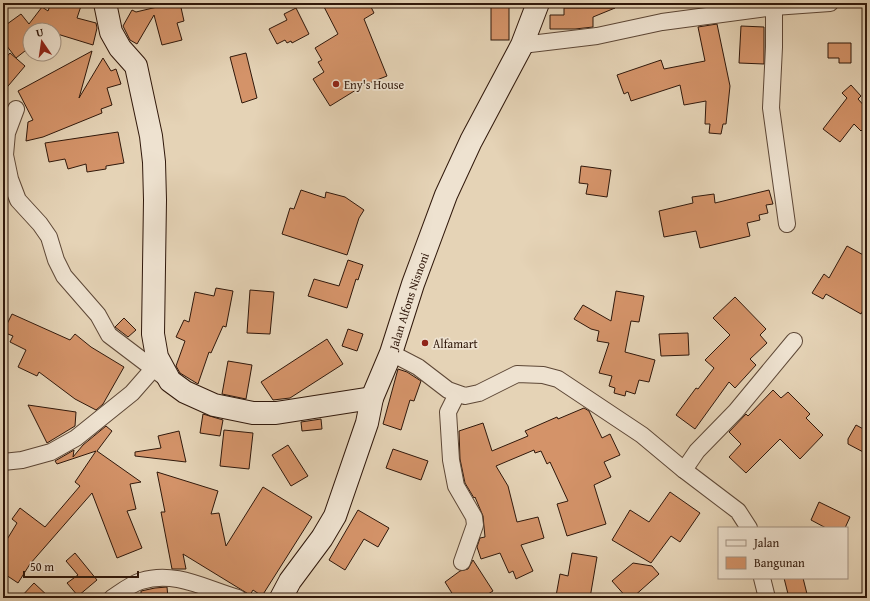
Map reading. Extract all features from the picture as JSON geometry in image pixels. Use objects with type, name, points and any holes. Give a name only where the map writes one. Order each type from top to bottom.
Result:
[{"type":"main road","points":[[105,3],[111,32],[120,48],[136,66],[151,136],[154,162],[155,200],[153,334],[162,375],[185,392],[208,402],[253,413],[276,413],[372,398]]},
{"type":"main road","name":"Jalan Alfons Nisnoni","points":[[281,598],[290,581],[322,538],[335,516],[367,423],[372,398],[391,354],[413,284],[446,195],[471,141],[522,45],[538,3]]},
{"type":"street","points":[[522,45],[597,36],[662,22],[774,7],[830,3]]},
{"type":"street","points":[[774,7],[774,48],[771,108],[788,224]]},
{"type":"street","points":[[3,462],[22,460],[51,452],[76,438],[132,393],[162,375],[109,335],[98,315],[64,276],[56,260],[48,237],[40,224],[18,200],[10,179],[5,155],[7,133],[16,109]]},
{"type":"street","points":[[684,470],[697,451],[736,411],[794,341]]},
{"type":"street","points":[[391,354],[418,367],[448,390],[457,394],[471,396],[517,374],[543,375],[558,378],[642,435],[684,470],[738,511],[748,527]]},
{"type":"street","points":[[457,394],[448,412],[450,460],[456,486],[474,517],[475,525],[462,562]]},
{"type":"street","points":[[112,598],[140,581],[164,577],[177,578],[238,598]]},
{"type":"street","points":[[762,579],[767,598]]},
{"type":"building","points":[[51,3],[82,3],[77,18],[96,23],[97,28],[93,45],[62,35],[62,22],[31,22],[42,7],[48,11]]},
{"type":"building","points":[[174,3],[180,3],[184,21],[177,23],[182,40],[162,45],[154,15],[137,44],[130,40],[123,26],[132,10],[136,12]]},
{"type":"building","points":[[322,3],[369,3],[374,13],[364,19],[387,76],[364,85],[330,106],[313,79],[324,72],[318,62],[322,60],[315,48],[338,34]]},
{"type":"building","points":[[491,3],[509,3],[509,40],[491,40]]},
{"type":"building","points":[[296,8],[309,34],[292,43],[291,41],[287,43],[285,40],[277,44],[269,29],[287,20],[284,14]]},
{"type":"building","points":[[564,8],[615,8],[593,17],[593,27],[550,29],[550,15],[564,15]]},
{"type":"building","points":[[21,14],[27,22],[22,22],[22,53],[16,58],[3,41],[3,27]]},
{"type":"building","points":[[717,24],[730,86],[726,124],[723,124],[721,134],[709,133],[710,124],[705,124],[706,101],[684,105],[680,85],[631,101],[628,92],[624,94],[617,75],[661,60],[664,69],[705,61],[698,27]]},
{"type":"building","points":[[741,26],[764,27],[764,64],[739,63]]},
{"type":"building","points":[[828,43],[851,43],[851,63],[839,63],[839,58],[828,58]]},
{"type":"building","points":[[92,51],[79,98],[103,58],[111,71],[116,69],[121,84],[107,88],[112,105],[101,109],[102,113],[43,137],[26,141],[28,122],[33,120],[18,91]]},
{"type":"building","points":[[10,53],[25,66],[3,92],[3,61]]},
{"type":"building","points":[[246,53],[257,98],[242,103],[230,57]]},
{"type":"building","points":[[851,85],[861,96],[858,99],[867,109],[867,125],[861,131],[854,124],[840,142],[823,129],[847,98],[842,93]]},
{"type":"building","points":[[118,132],[124,163],[106,166],[106,169],[87,172],[86,164],[68,169],[65,159],[49,162],[45,143]]},
{"type":"building","points":[[581,166],[611,170],[607,197],[586,194],[588,184],[579,183]]},
{"type":"building","points":[[301,190],[325,198],[326,192],[345,197],[364,210],[359,218],[347,255],[282,234],[290,208],[294,209]]},
{"type":"building","points":[[769,190],[773,204],[766,205],[768,213],[759,215],[760,220],[747,223],[750,236],[700,248],[696,231],[664,237],[659,211],[693,203],[692,197],[714,194],[715,203]]},
{"type":"building","points":[[847,246],[867,257],[867,303],[861,314],[826,294],[823,299],[812,293],[824,274],[829,278]]},
{"type":"building","points":[[348,260],[363,265],[358,280],[356,279],[347,308],[308,296],[314,279],[339,286]]},
{"type":"building","points":[[216,288],[233,291],[226,327],[223,326],[211,353],[209,352],[198,384],[180,373],[176,366],[185,341],[176,337],[184,320],[189,322],[195,292],[214,296]]},
{"type":"building","points":[[250,290],[274,292],[270,334],[247,333]]},
{"type":"building","points":[[616,291],[644,296],[639,322],[631,321],[625,352],[655,360],[649,382],[639,380],[635,394],[626,391],[625,396],[614,393],[615,388],[609,386],[612,376],[599,373],[609,343],[597,341],[599,331],[591,329],[574,319],[583,305],[611,321]]},
{"type":"building","points":[[735,297],[766,329],[760,335],[767,343],[750,359],[756,365],[735,388],[729,382],[695,429],[676,415],[696,388],[698,389],[714,368],[705,360],[730,335],[713,318]]},
{"type":"building","points":[[12,314],[70,340],[75,334],[91,347],[124,367],[103,404],[96,410],[75,399],[39,372],[37,376],[18,367],[26,350],[10,342],[13,336],[3,332]]},
{"type":"building","points":[[124,318],[136,330],[128,337],[115,327]]},
{"type":"building","points":[[348,329],[363,334],[357,351],[342,346]]},
{"type":"building","points":[[688,333],[689,355],[661,356],[659,334]]},
{"type":"building","points":[[327,339],[343,364],[290,398],[273,400],[261,382]]},
{"type":"building","points":[[228,361],[252,365],[246,399],[222,394]]},
{"type":"building","points":[[398,369],[407,372],[421,381],[414,401],[410,400],[401,430],[383,424]]},
{"type":"building","points":[[773,390],[781,398],[788,392],[810,414],[806,418],[823,435],[800,459],[780,439],[746,473],[729,457],[741,444],[729,432],[746,414],[748,416]]},
{"type":"building","points":[[28,405],[76,412],[75,426],[47,443]]},
{"type":"building","points":[[584,408],[589,411],[602,438],[610,434],[620,455],[604,462],[611,477],[594,485],[606,524],[567,536],[557,504],[568,501],[550,462],[547,464],[541,451],[535,453],[534,450],[496,466],[508,486],[517,522],[538,517],[544,538],[521,545],[533,571],[516,579],[513,571],[509,573],[500,553],[481,559],[477,547],[480,538],[485,537],[483,516],[475,497],[474,498],[465,483],[460,459],[459,431],[483,423],[492,451],[528,436],[525,431],[557,417],[558,419]]},
{"type":"building","points":[[203,414],[223,420],[220,436],[200,433]]},
{"type":"building","points":[[321,419],[322,429],[302,431],[301,422]]},
{"type":"building","points":[[856,425],[867,431],[867,454],[848,444],[848,439]]},
{"type":"building","points":[[106,426],[112,431],[97,451],[141,482],[130,484],[136,509],[127,511],[142,548],[117,558],[92,493],[30,564],[18,583],[3,573],[3,546],[17,523],[12,519],[20,508],[45,527],[80,486],[75,482],[96,451],[57,464],[55,461],[74,450],[73,457],[83,445]]},
{"type":"building","points":[[224,430],[253,433],[249,469],[220,466]]},
{"type":"building","points":[[179,431],[186,462],[135,456],[135,452],[161,448],[158,436]]},
{"type":"building","points":[[288,445],[308,476],[291,486],[272,455]]},
{"type":"building","points":[[393,449],[428,461],[421,480],[386,468]]},
{"type":"building","points":[[157,472],[218,491],[211,514],[219,513],[226,546],[263,487],[312,517],[262,596],[253,590],[250,595],[183,554],[186,569],[172,569],[161,512],[165,512]]},
{"type":"building","points":[[670,492],[700,513],[680,542],[671,536],[651,563],[612,540],[630,510],[649,522]]},
{"type":"building","points":[[819,502],[850,517],[845,527],[824,527],[811,520]]},
{"type":"building","points":[[358,510],[389,528],[378,547],[364,539],[345,570],[329,560]]},
{"type":"building","points":[[75,553],[97,580],[78,596],[67,583],[78,575],[66,561]]},
{"type":"building","points":[[572,553],[597,557],[590,598],[556,596],[560,574],[568,576]]},
{"type":"building","points":[[473,560],[493,591],[488,594],[491,598],[455,598],[445,582],[460,571],[468,569]]},
{"type":"building","points":[[633,563],[652,566],[659,574],[632,598],[627,598],[612,581]]},
{"type":"building","points":[[784,579],[803,579],[808,598],[789,598]]},
{"type":"building","points":[[34,583],[50,598],[20,598]]},
{"type":"building","points":[[167,587],[168,598],[141,598],[141,591]]},
{"type":"place","name":"Eny's House","points":[[336,84]]},
{"type":"place","name":"Alfamart","points":[[425,343]]}]
